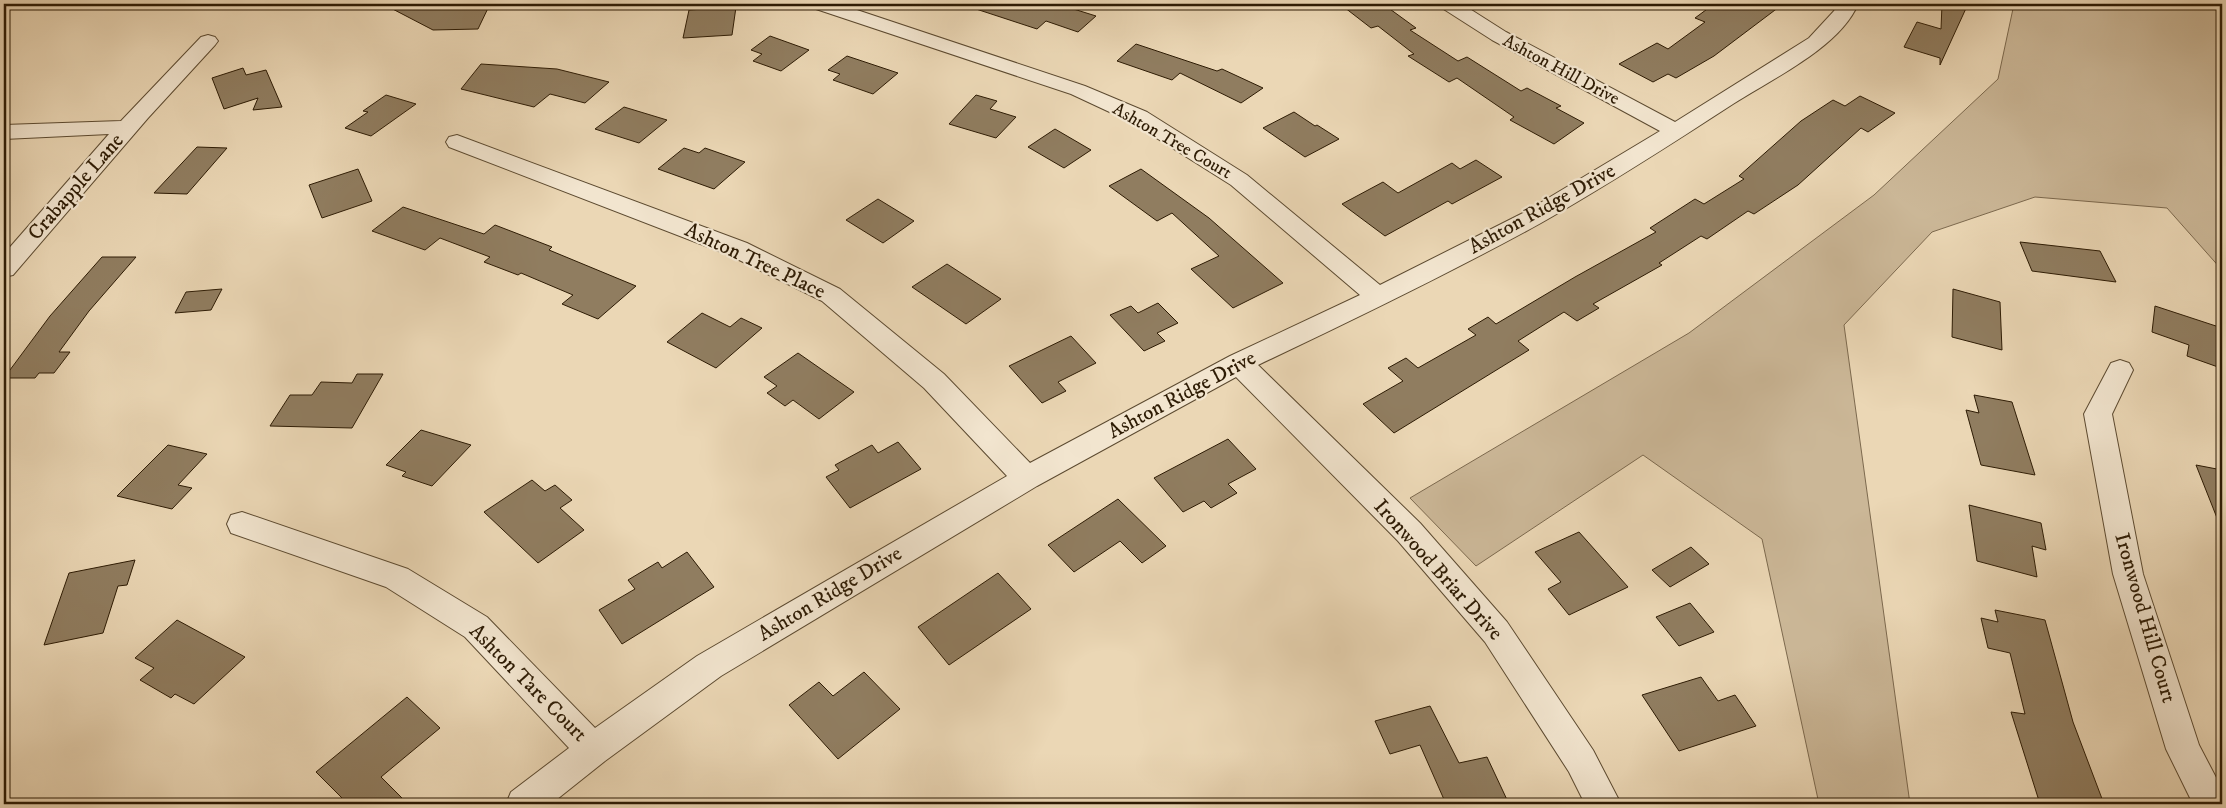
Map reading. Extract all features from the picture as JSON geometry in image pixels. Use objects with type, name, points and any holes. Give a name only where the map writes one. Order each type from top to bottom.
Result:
[{"type":"street","name":"Ashton Tree Court","points":[[820,4],[1078,90],[1139,117],[1239,180],[1378,297]]},
{"type":"street","name":"Ashton Hill Drive","points":[[1449,4],[1499,36],[1676,132]]},
{"type":"street","name":"Ashton Ridge Drive","points":[[524,804],[593,750],[709,666],[1027,478],[1239,363],[1378,297],[1533,217],[1676,132],[1816,42],[1844,14],[1848,4]]},
{"type":"street","name":"Crabapple Lane","points":[[4,270],[128,126],[208,41]]},
{"type":"street","points":[[4,132],[128,126]]},
{"type":"street","name":"Ashton Tree Place","points":[[458,142],[738,249],[832,295],[934,381],[1027,478]]},
{"type":"street","name":"Ironwood Briar Drive","points":[[1239,363],[1409,532],[1496,632],[1581,761],[1603,804]]},
{"type":"street","name":"Ironwood Hill Court","points":[[2120,370],[2098,414],[2128,574],[2183,749],[2211,804]]},
{"type":"street","name":"Ashton Tare Court","points":[[242,524],[397,578],[476,627],[593,750]]},
{"type":"shaded area","points":[[2014,4],[2222,4],[2222,270],[2167,208],[2035,197],[1932,232],[1844,325],[1910,804],[1819,804],[1762,539],[1643,455],[1476,566],[1410,498],[1689,333],[1874,195],[1998,79]]},
{"type":"building","points":[[383,4],[427,4],[432,7],[490,4],[478,29],[433,30]]},
{"type":"building","points":[[974,4],[1067,4],[1064,6],[1096,16],[1078,32],[1046,21],[1037,29],[973,8]]},
{"type":"building","points":[[1340,4],[1383,4],[1416,28],[1410,30],[1458,61],[1467,57],[1521,91],[1527,88],[1561,106],[1556,108],[1584,123],[1554,144],[1510,120],[1514,117],[1457,78],[1449,82],[1408,56],[1414,54],[1378,26],[1371,28]]},
{"type":"building","points":[[1714,4],[1783,4],[1714,56],[1676,78],[1668,74],[1653,82],[1619,64],[1657,43],[1668,49],[1705,22],[1695,18]]},
{"type":"building","points":[[1942,4],[1968,4],[1940,65],[1940,58],[1904,47],[1917,22],[1941,29]]},
{"type":"building","points":[[736,7],[732,35],[683,38],[689,10]]},
{"type":"building","points":[[770,36],[809,50],[781,71],[753,61],[762,54],[751,50]]},
{"type":"building","points":[[1136,44],[1217,71],[1222,69],[1263,88],[1241,103],[1180,73],[1172,80],[1117,61]]},
{"type":"building","points":[[847,56],[898,73],[873,94],[833,80],[840,74],[828,70]]},
{"type":"building","points":[[481,64],[557,69],[609,82],[585,103],[550,94],[534,107],[461,89]]},
{"type":"building","points":[[243,68],[246,75],[266,70],[282,107],[253,110],[258,98],[224,109],[212,78]]},
{"type":"building","points":[[386,95],[416,104],[371,136],[345,128],[368,112],[363,111]]},
{"type":"building","points":[[976,95],[997,101],[990,109],[1016,117],[996,138],[949,124]]},
{"type":"building","points":[[1860,96],[1895,113],[1868,132],[1861,128],[1798,185],[1754,214],[1748,211],[1707,239],[1701,236],[1659,263],[1662,265],[1593,304],[1599,308],[1577,321],[1564,312],[1518,341],[1529,350],[1394,433],[1363,404],[1403,381],[1388,368],[1406,358],[1418,368],[1476,335],[1468,329],[1488,317],[1496,324],[1656,232],[1650,228],[1695,199],[1704,204],[1744,179],[1739,176],[1801,121],[1833,100],[1845,106]]},
{"type":"building","points":[[624,107],[667,120],[639,143],[595,129]]},
{"type":"building","points":[[1294,112],[1339,139],[1305,157],[1263,128]]},
{"type":"building","points":[[1055,129],[1091,150],[1064,168],[1028,147]]},
{"type":"building","points":[[197,147],[227,148],[187,194],[154,193]]},
{"type":"building","points":[[684,148],[699,153],[705,148],[745,162],[714,189],[658,169]]},
{"type":"building","points":[[1476,160],[1502,177],[1452,204],[1448,201],[1385,236],[1342,204],[1383,182],[1398,193],[1452,163],[1460,169]]},
{"type":"building","points":[[358,169],[372,201],[322,218],[309,185]]},
{"type":"building","points":[[1141,169],[1209,218],[1283,283],[1233,308],[1191,269],[1219,256],[1172,213],[1157,221],[1109,186]]},
{"type":"building","points":[[878,199],[914,221],[883,243],[846,220]]},
{"type":"building","points":[[403,207],[484,234],[495,225],[552,247],[549,250],[636,286],[598,319],[562,304],[573,295],[521,273],[518,275],[484,262],[490,257],[440,238],[425,250],[372,231]]},
{"type":"building","points":[[2020,242],[2100,251],[2116,282],[2032,271]]},
{"type":"building","points":[[102,257],[136,257],[89,311],[59,352],[70,352],[54,373],[39,373],[35,378],[4,378],[50,316]]},
{"type":"building","points":[[947,264],[1001,299],[966,324],[912,287]]},
{"type":"building","points":[[222,289],[211,310],[175,313],[186,292]]},
{"type":"building","points":[[1953,289],[2000,302],[2002,350],[1952,337]]},
{"type":"building","points":[[1158,303],[1178,323],[1157,333],[1165,341],[1144,351],[1110,315],[1131,306],[1138,313]]},
{"type":"building","points":[[2155,306],[2222,328],[2218,367],[2187,356],[2189,345],[2152,332]]},
{"type":"building","points":[[702,313],[730,327],[741,318],[762,328],[716,368],[667,342]]},
{"type":"building","points":[[1071,336],[1096,363],[1058,382],[1066,391],[1042,403],[1009,366]]},
{"type":"building","points":[[798,353],[854,392],[819,419],[793,400],[785,406],[767,393],[777,386],[764,377]]},
{"type":"building","points":[[357,374],[383,374],[352,428],[270,426],[290,395],[312,395],[321,382],[352,383]]},
{"type":"building","points":[[1974,395],[2012,402],[2035,475],[1981,465],[1966,410],[1979,413]]},
{"type":"building","points":[[421,430],[471,445],[432,486],[402,476],[406,472],[386,465]]},
{"type":"building","points":[[1228,439],[1256,469],[1228,484],[1237,493],[1211,508],[1204,501],[1183,512],[1154,478]]},
{"type":"building","points":[[898,442],[921,469],[850,508],[826,477],[839,470],[835,465],[872,445],[878,453]]},
{"type":"building","points":[[168,445],[207,454],[178,485],[192,488],[172,509],[117,496]]},
{"type":"building","points":[[2196,465],[2222,470],[2222,528],[2221,528]]},
{"type":"building","points":[[532,480],[545,491],[555,485],[572,500],[560,508],[584,530],[538,563],[484,512]]},
{"type":"building","points":[[1118,499],[1166,546],[1142,563],[1120,541],[1074,572],[1048,545]]},
{"type":"building","points":[[1969,505],[2041,523],[2046,550],[2032,546],[2037,577],[1977,561]]},
{"type":"building","points":[[1579,532],[1628,587],[1569,615],[1548,589],[1561,582],[1535,552]]},
{"type":"building","points":[[1691,547],[1709,564],[1670,587],[1652,570]]},
{"type":"building","points":[[687,552],[714,587],[622,644],[599,610],[635,589],[628,580],[658,562],[662,568]]},
{"type":"building","points":[[135,560],[127,585],[118,586],[103,633],[44,645],[69,573]]},
{"type":"building","points":[[998,573],[1031,609],[949,665],[918,627]]},
{"type":"building","points":[[1690,603],[1714,632],[1679,646],[1656,617]]},
{"type":"building","points":[[1995,610],[2045,620],[2073,722],[2104,804],[2040,804],[2011,712],[2025,714],[2010,653],[1988,648],[1981,618],[1998,622]]},
{"type":"building","points":[[177,620],[245,657],[194,704],[175,694],[171,698],[140,680],[154,668],[135,658]]},
{"type":"building","points":[[864,672],[900,709],[838,759],[789,705],[819,682],[833,696]]},
{"type":"building","points":[[1701,677],[1718,701],[1735,695],[1756,726],[1679,751],[1642,695]]},
{"type":"building","points":[[407,697],[440,728],[381,777],[408,804],[348,804],[316,772]]},
{"type":"building","points":[[1430,706],[1459,763],[1487,757],[1509,804],[1446,804],[1420,745],[1390,754],[1375,721]]}]
